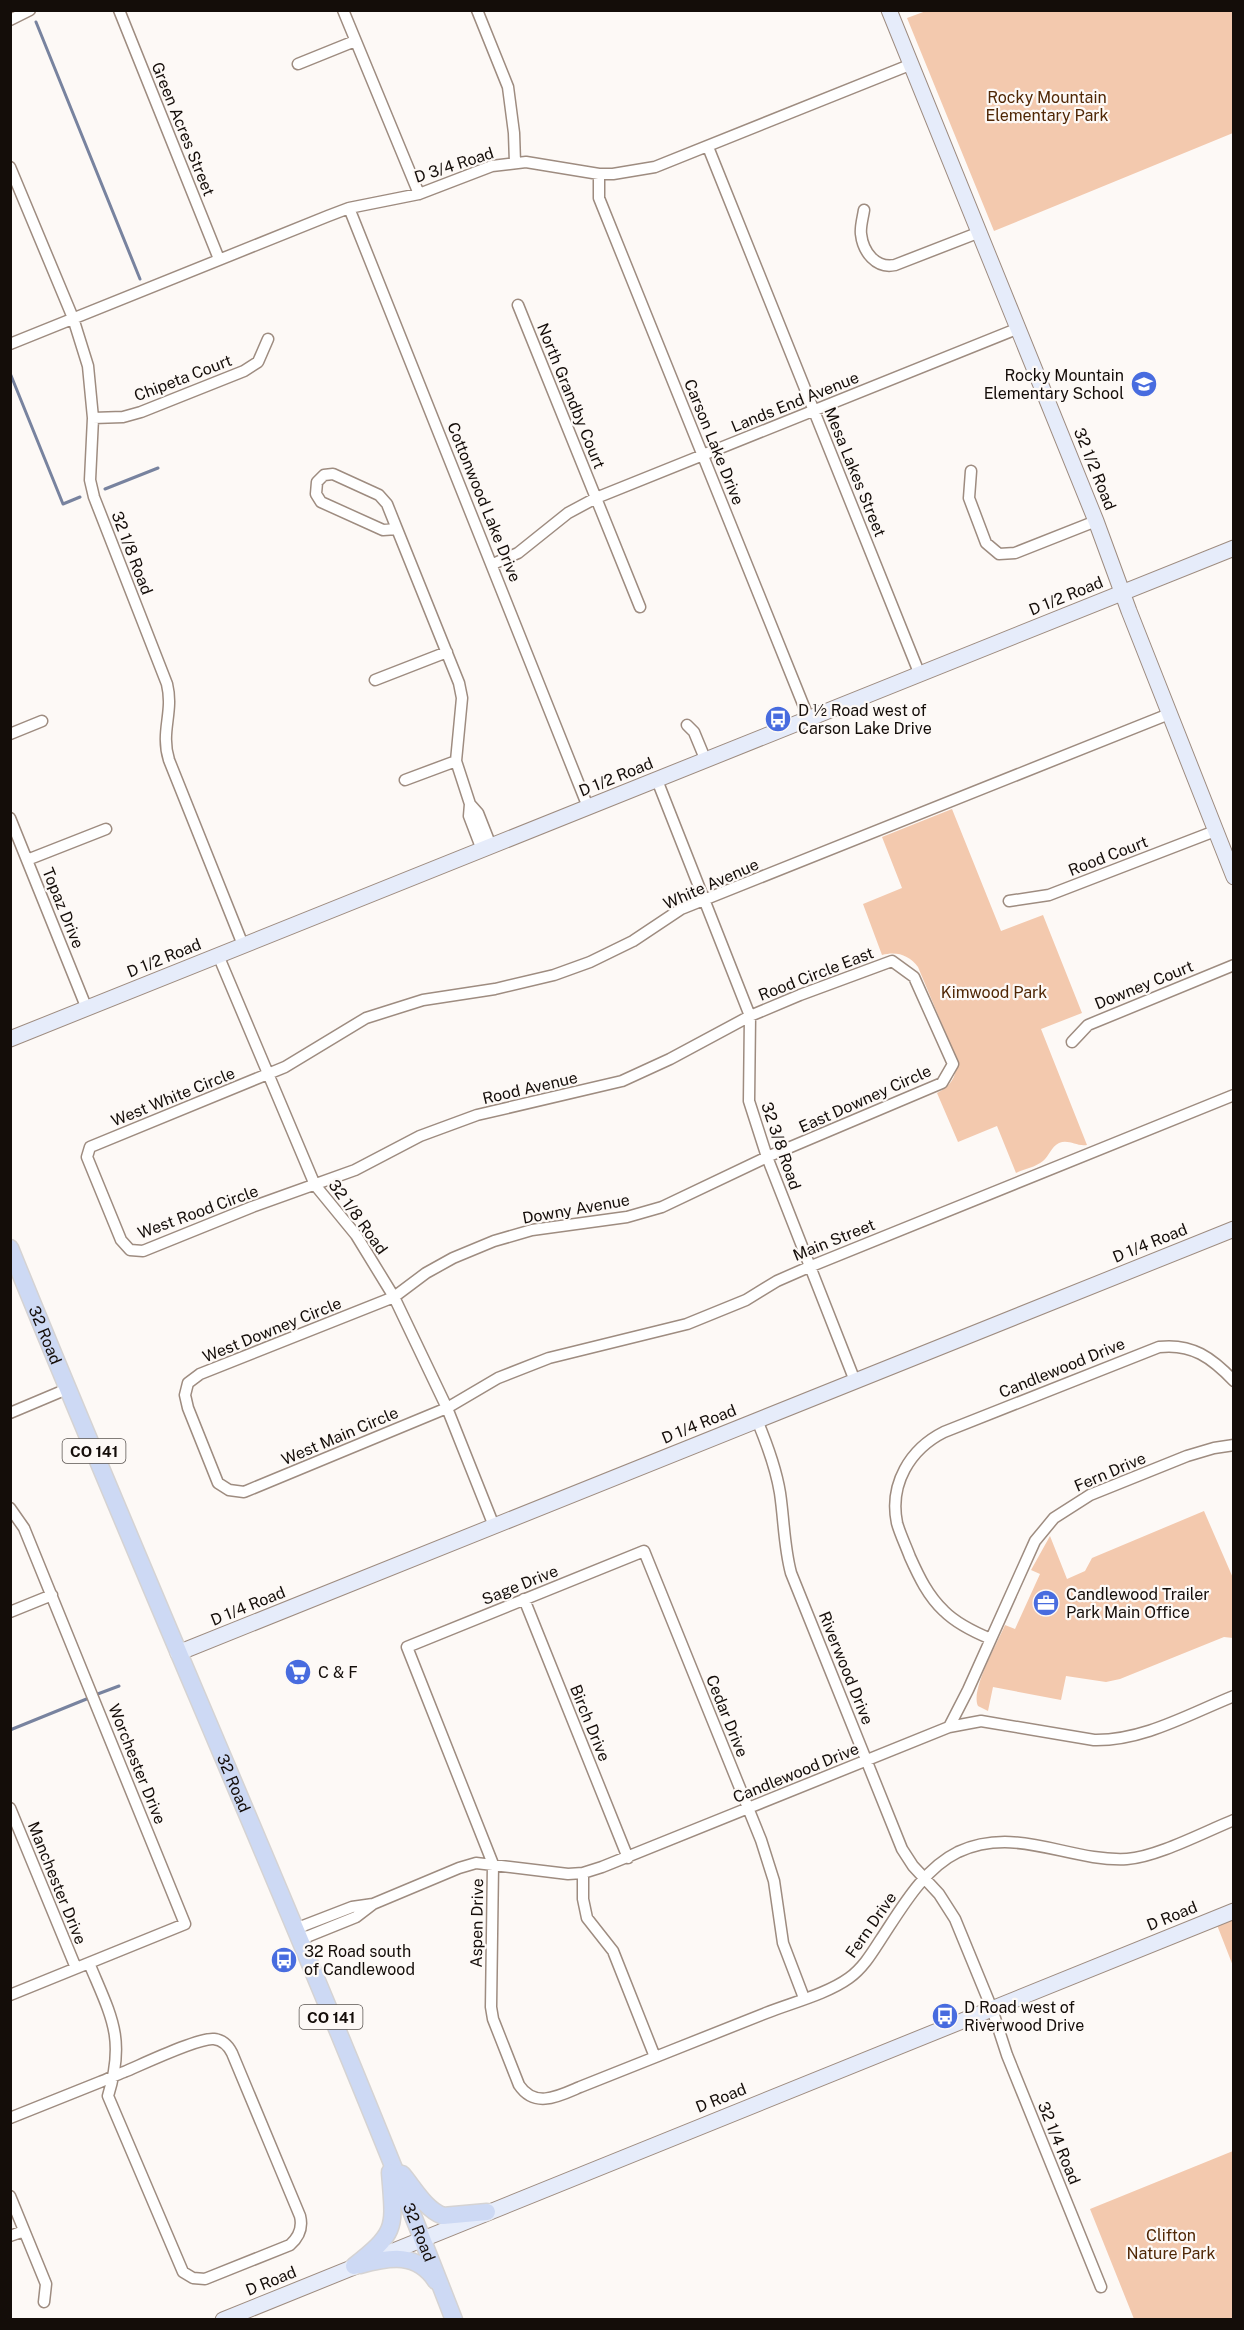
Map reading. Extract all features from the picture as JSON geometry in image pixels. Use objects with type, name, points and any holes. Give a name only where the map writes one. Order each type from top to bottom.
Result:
[{"type":"main road","name":"32 Road","points":[[10,1248],[67,1389],[297,1934],[454,2319]]},
{"type":"main road","points":[[389,2156],[428,2207],[436,2214],[442,2216],[487,2212]]},
{"type":"main road","points":[[354,2266],[378,2247],[388,2234],[393,2213],[389,2156]]},
{"type":"main road","points":[[354,2266],[393,2258],[408,2259],[425,2268],[445,2296]]},
{"type":"street","points":[[10,20],[30,10]]},
{"type":"street","name":"Green Acres Street","points":[[119,10],[219,259]]},
{"type":"street","points":[[343,10],[419,194]]},
{"type":"street","points":[[477,10],[508,87],[515,163]]},
{"type":"street","name":"32 1/2 Road","points":[[889,10],[1096,520],[1233,877]]},
{"type":"street","points":[[298,64],[355,41]]},
{"type":"street","name":"D 3/4 Road","points":[[10,344],[350,208],[419,194],[476,171],[515,163],[543,164],[599,174],[641,171],[708,147],[912,64]]},
{"type":"street","name":"Mesa Lakes Street","points":[[708,147],[920,675]]},
{"type":"street","name":"32 1/8 Road","points":[[10,167],[73,318],[88,366],[93,417],[90,480],[94,497],[167,684],[170,699],[164,738],[169,760],[243,945]]},
{"type":"street","name":"Carson Lake Drive","points":[[599,174],[599,198],[809,719]]},
{"type":"street","name":"Cottonwood Lake Drive","points":[[350,208],[588,807]]},
{"type":"street","points":[[864,210],[860,233],[871,258],[885,266],[895,265],[980,232]]},
{"type":"street","name":"North Grandby Court","points":[[518,305],[640,607]]},
{"type":"street","name":"Lands End Avenue","points":[[493,564],[518,553],[568,513],[596,498],[1019,328]]},
{"type":"street","name":"Chipeta Court","points":[[93,417],[123,417],[141,412],[244,371],[258,362],[268,339]]},
{"type":"street","points":[[971,471],[969,498],[986,543],[999,554],[1015,553],[1096,520]]},
{"type":"street","points":[[397,529],[383,530],[321,502],[316,494],[317,482],[324,475],[333,474],[379,495],[387,504],[459,682],[462,698],[456,761],[470,804],[469,816],[486,848]]},
{"type":"street","name":"D 1/2 Road","points":[[10,1039],[1233,548]]},
{"type":"street","points":[[375,680],[447,652]]},
{"type":"street","name":"White Avenue","points":[[267,1075],[285,1067],[366,1018],[423,1000],[495,989],[554,975],[590,962],[624,945],[681,909],[1169,714]]},
{"type":"street","points":[[10,734],[42,721]]},
{"type":"street","points":[[687,725],[694,732],[706,761]]},
{"type":"street","points":[[405,780],[456,761]]},
{"type":"street","name":"32 3/8 Road","points":[[657,780],[750,1016],[749,1101],[767,1157],[855,1381]]},
{"type":"street","name":"Topaz Drive","points":[[10,818],[87,1009]]},
{"type":"street","points":[[27,860],[106,829]]},
{"type":"street","name":"Rood Court","points":[[1009,901],[1049,895],[1215,831]]},
{"type":"street","name":"32 1/8 Road","points":[[218,955],[315,1185],[356,1236],[394,1297],[447,1408],[494,1526]]},
{"type":"street","name":"Rood Circle East","points":[[750,1016],[800,994],[892,961]]},
{"type":"street","name":"East Downey Circle","points":[[767,1157],[942,1083],[953,1064],[914,977],[892,961]]},
{"type":"street","name":"Downey Court","points":[[1072,1042],[1088,1025],[1233,965]]},
{"type":"street","name":"Rood Avenue","points":[[315,1185],[355,1170],[420,1136],[477,1115],[622,1081],[670,1059],[750,1016]]},
{"type":"street","name":"West White Circle","points":[[90,1147],[267,1075]]},
{"type":"street","name":"Main Street","points":[[447,1408],[498,1378],[549,1358],[687,1324],[747,1300],[777,1281],[809,1267],[1233,1095]]},
{"type":"street","name":"West Rood Circle","points":[[90,1147],[87,1157],[90,1170],[121,1240],[130,1250],[143,1251],[252,1207],[315,1185]]},
{"type":"street","name":"Downy Avenue","points":[[394,1297],[426,1273],[453,1258],[494,1241],[532,1230],[627,1217],[662,1207],[767,1157]]},
{"type":"street","name":"D 1/4 Road","points":[[178,1653],[1233,1229]]},
{"type":"street","name":"West Downey Circle","points":[[244,1492],[230,1490],[218,1483],[188,1408],[185,1395],[188,1383],[200,1374],[394,1297]]},
{"type":"street","name":"Candlewood Drive","points":[[991,1639],[961,1624],[936,1604],[923,1586],[904,1542],[897,1519],[897,1492],[903,1471],[915,1453],[929,1440],[944,1432],[1159,1347],[1177,1346],[1198,1352],[1216,1363],[1233,1380]]},
{"type":"street","points":[[10,1413],[67,1389]]},
{"type":"street","name":"West Main Circle","points":[[244,1492],[447,1408]]},
{"type":"street","name":"Riverwood Drive","points":[[757,1420],[780,1493],[786,1553],[791,1573],[902,1849],[955,1919],[992,2009]]},
{"type":"street","name":"Fern Drive","points":[[949,1727],[1035,1541],[1049,1524],[1065,1510],[1090,1495],[1187,1456],[1233,1445]]},
{"type":"street","name":"Worchester Drive","points":[[10,1508],[24,1528],[186,1924],[10,1995]]},
{"type":"street","name":"Sage Drive","points":[[407,1647],[644,1551]]},
{"type":"street","name":"Cedar Drive","points":[[644,1551],[748,1809],[774,1881],[783,1943],[804,1998]]},
{"type":"street","points":[[10,1612],[52,1595]]},
{"type":"street","name":"Birch Drive","points":[[524,1599],[628,1858]]},
{"type":"street","name":"Aspen Drive","points":[[407,1647],[493,1864],[492,2013],[519,2085],[533,2098]]},
{"type":"street","name":"Candlewood Drive","points":[[297,1934],[352,1907],[373,1904],[476,1863],[568,1874],[583,1873],[628,1858],[949,1727],[981,1721],[1094,1740],[1111,1740],[1137,1735],[1233,1696]]},
{"type":"street","name":"Manchester Drive","points":[[10,1808],[76,1968]]},
{"type":"street","name":"Fern Drive","points":[[533,2098],[543,2100],[552,2098],[841,1983],[857,1971],[870,1955],[911,1893],[934,1868],[957,1853],[993,1841],[1020,1842],[1101,1858],[1130,1859],[1152,1853],[1233,1820]]},
{"type":"street","points":[[583,1873],[583,1899],[587,1918],[613,1951],[655,2057]]},
{"type":"street","name":"D Road","points":[[223,2319],[1233,1911]]},
{"type":"street","points":[[10,2118],[37,2108],[114,2076],[204,2040],[214,2039],[227,2045],[232,2053],[300,2217],[302,2227],[294,2241],[205,2279],[193,2278],[183,2272],[108,2096],[114,2076],[117,2048],[115,2029],[89,1963]]},
{"type":"street","name":"32 1/4 Road","points":[[992,2009],[1008,2055],[1101,2287]]},
{"type":"street","points":[[10,2196],[46,2284],[44,2302]]},
{"type":"street","points":[[10,2236],[24,2230]]},
{"type":"green space","name":"Rocky Mountain Elementary Park","points":[[926,11],[1233,11],[1233,133],[994,231],[907,18]]},
{"type":"green space","name":"Kimwood Park","points":[[952,809],[1001,931],[1043,915],[1082,1013],[1041,1029],[1087,1145],[1059,1143],[1040,1163],[1016,1173],[997,1126],[958,1142],[937,1093],[947,1087],[953,1079],[956,1058],[918,967],[902,955],[882,955],[863,904],[902,888],[882,837]]},
{"type":"green space","points":[[1204,1511],[1233,1578],[1233,1638],[1224,1637],[1120,1679],[1106,1682],[1066,1676],[1061,1700],[993,1687],[988,1711],[978,1706],[978,1689],[986,1666],[1005,1625],[1015,1629],[1040,1574],[1031,1570],[1050,1536],[1067,1579],[1085,1571],[1092,1558]]},
{"type":"green space","points":[[1233,1911],[1233,1966],[1217,1925]]},
{"type":"green space","name":"Clifton Nature Park","points":[[1233,2151],[1233,2319],[1134,2319],[1090,2209]]},
{"type":"waterway","points":[[36,22],[140,279]]},
{"type":"waterway","points":[[10,373],[63,504],[80,497]]},
{"type":"waterway","points":[[105,489],[158,468]]},
{"type":"waterway","points":[[95,1695],[119,1686]]},
{"type":"waterway","points":[[10,1730],[89,1698]]},
{"type":"place","name":"Rocky Mountain Elementary School","points":[[1144,384]]},
{"type":"place","name":"D ½ Road west of Carson Lake Drive","points":[[778,719]]},
{"type":"place","name":"Candlewood Trailer Park Main Office","points":[[1046,1603]]},
{"type":"place","name":"C & F","points":[[298,1672]]},
{"type":"place","name":"32 Road south of Candlewood","points":[[284,1960]]},
{"type":"place","name":"D Road west of Riverwood Drive","points":[[945,2016]]}]
